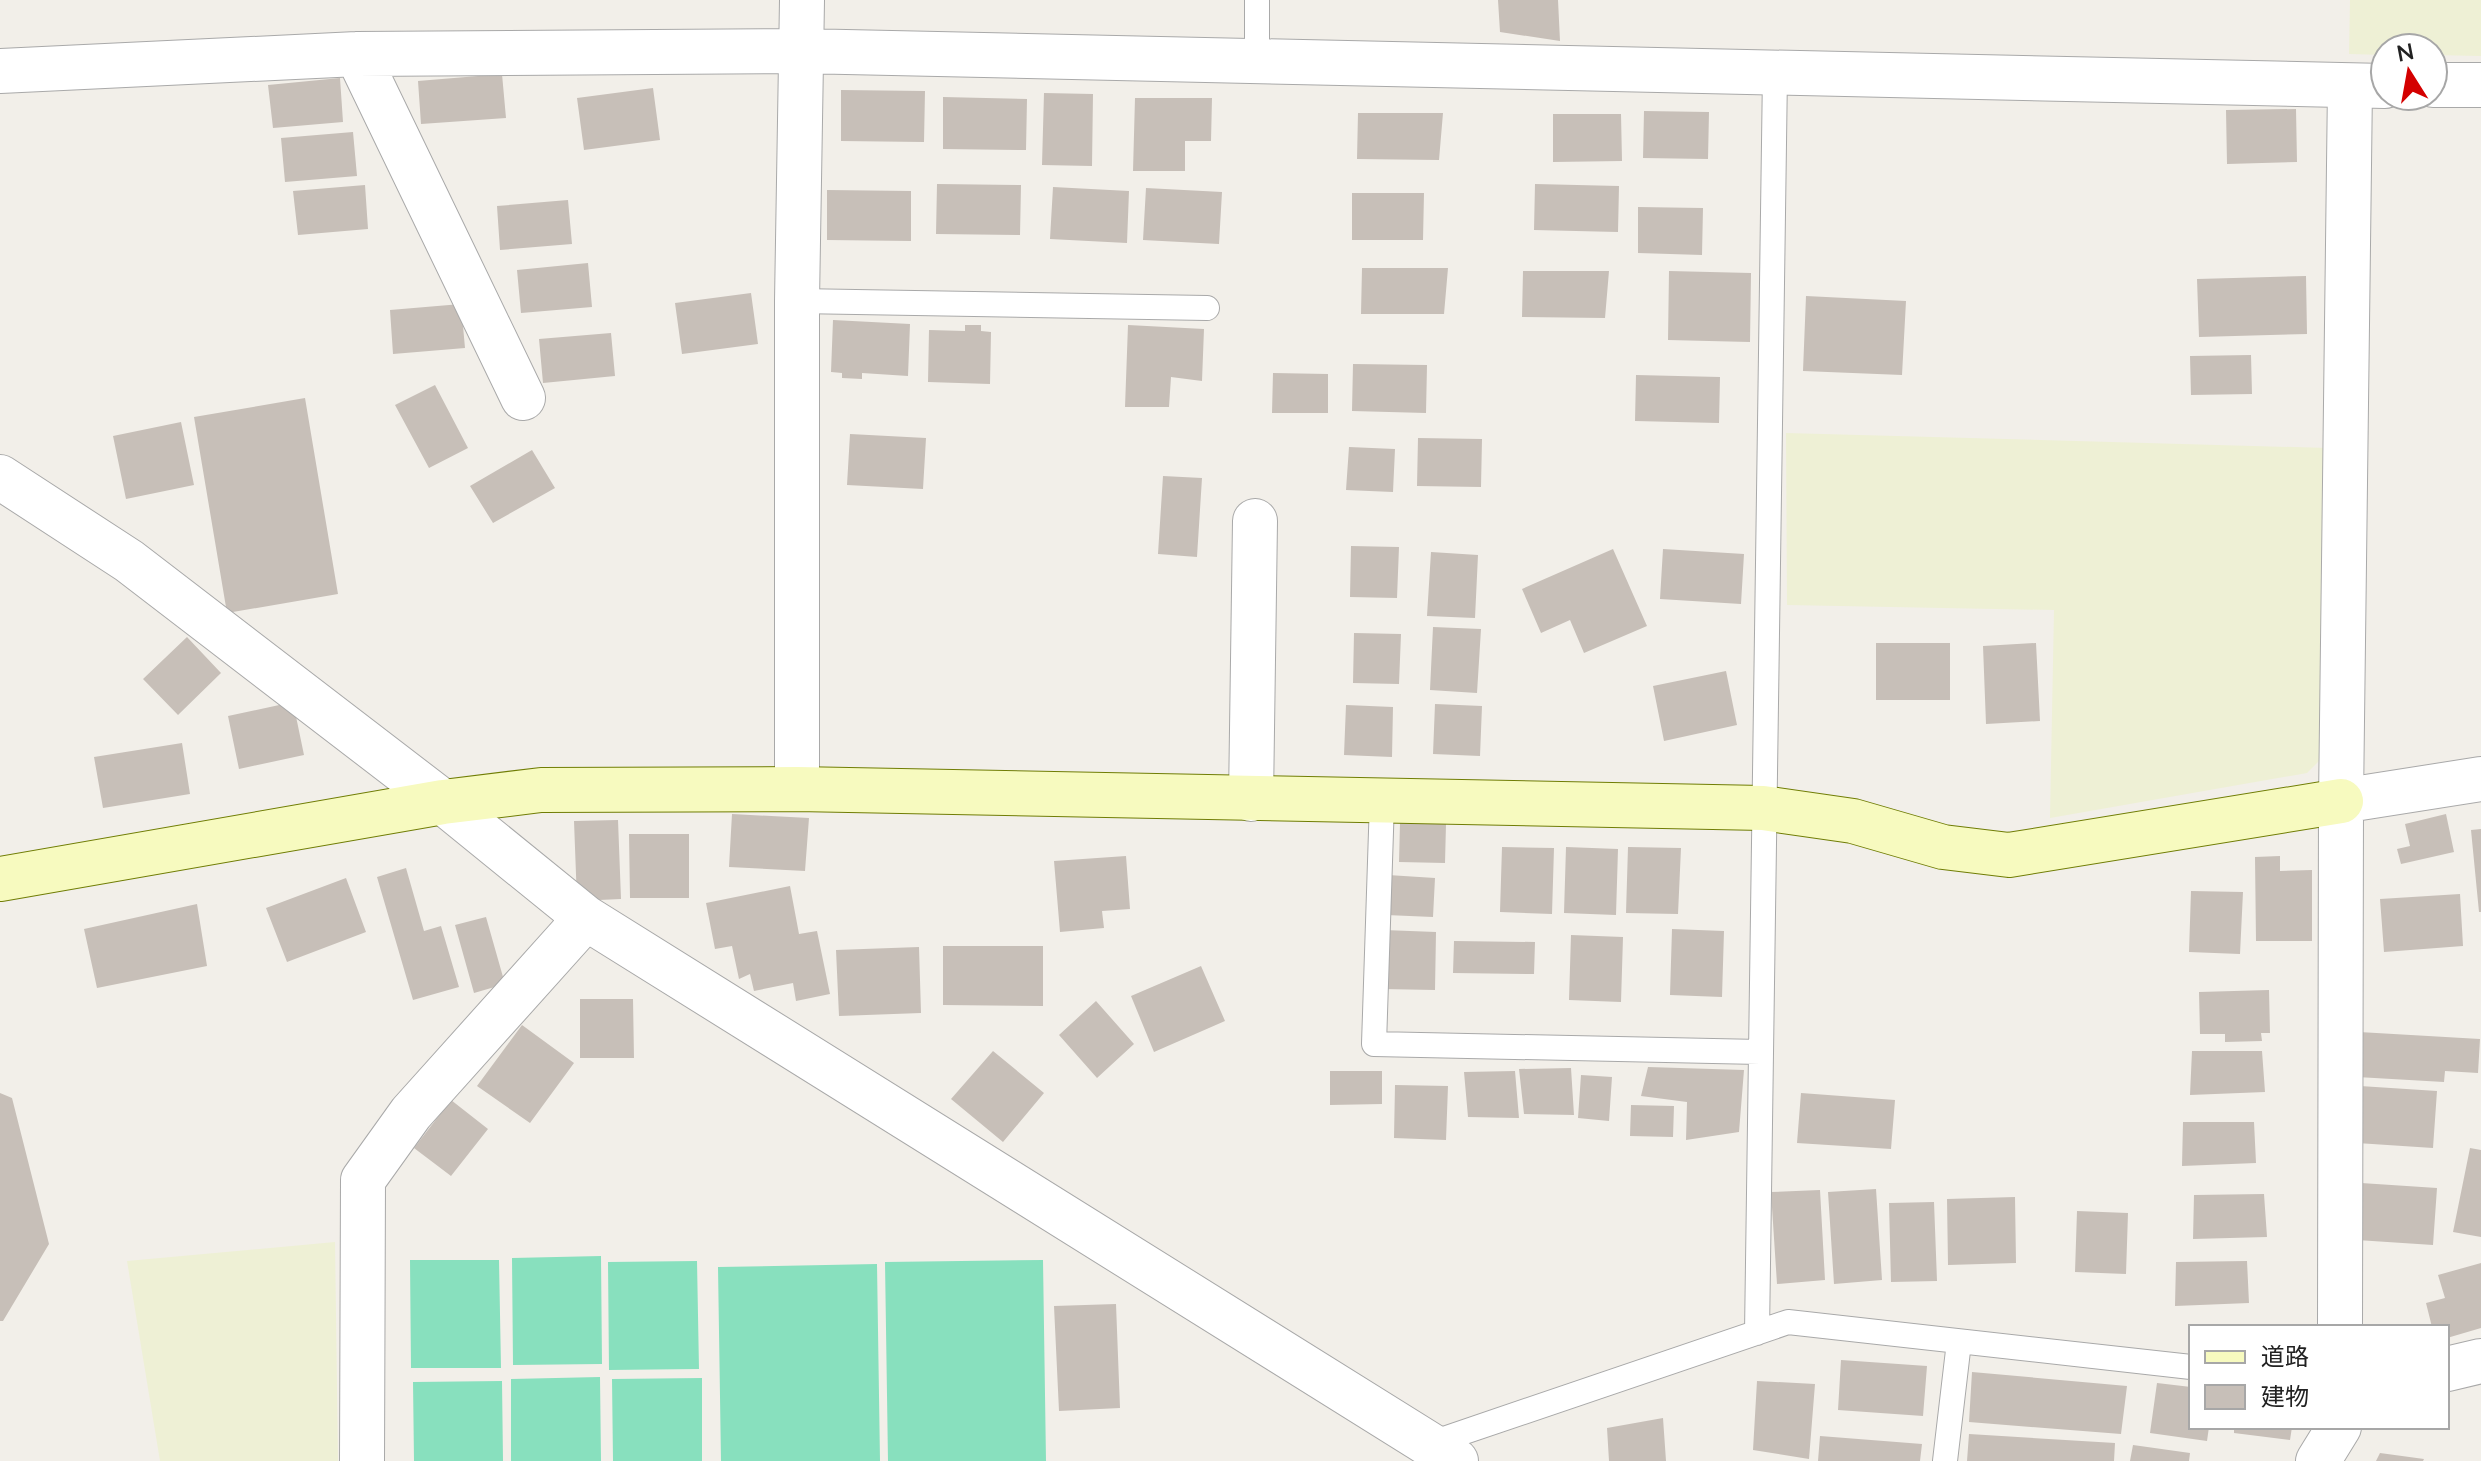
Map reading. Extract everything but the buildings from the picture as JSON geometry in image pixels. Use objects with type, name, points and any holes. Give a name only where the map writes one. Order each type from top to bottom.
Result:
[{"type":"street","points":[[797,789],[797,301],[802,0]]},
{"type":"street","points":[[0,71],[357,54],[800,51],[2368,86],[2341,801],[2340,1325]]},
{"type":"street","points":[[357,54],[523,398]]},
{"type":"street","points":[[2449,85],[2481,85]]},
{"type":"street","points":[[0,477],[129,561],[443,802],[586,918],[1443,1453]]},
{"type":"street","points":[[1251,799],[1255,521]]},
{"type":"street","points":[[0,879],[443,802],[541,790],[797,789],[1763,808],[1853,821],[1943,847],[2009,855],[2481,779]]},
{"type":"street","points":[[362,1461],[363,1180],[411,1113],[586,918]]},
{"type":"street","points":[[2449,1369],[2481,1361]]},
{"type":"lane","points":[[1257,0],[1257,62]]},
{"type":"lane","points":[[1757,1333],[1775,73]]},
{"type":"lane","points":[[797,301],[1207,308]]},
{"type":"lane","points":[[1382,801],[1374,1044],[1760,1052]]},
{"type":"lane","points":[[1443,1453],[1788,1322],[2189,1367]]},
{"type":"lane","points":[[1945,1461],[1959,1342]]},
{"type":"green space","points":[[2350,0],[2481,0],[2481,56],[2449,55],[2449,32],[2369,32],[2369,55],[2349,54]]},
{"type":"green space","points":[[1786,433],[2328,448],[2320,760],[2307,773],[2050,818],[2054,610],[1787,605]]},
{"type":"green space","points":[[335,1242],[338,1461],[160,1461],[127,1261]]},
{"type":"green space","points":[[601,1256],[602,1364],[513,1365],[512,1258]]},
{"type":"green space","points":[[410,1260],[499,1260],[501,1368],[411,1368]]},
{"type":"green space","points":[[1043,1260],[1046,1461],[888,1461],[885,1262]]},
{"type":"green space","points":[[697,1261],[699,1369],[609,1370],[608,1262]]},
{"type":"green space","points":[[877,1264],[880,1461],[721,1461],[718,1267]]},
{"type":"green space","points":[[600,1377],[601,1461],[511,1461],[511,1379]]},
{"type":"green space","points":[[702,1378],[702,1461],[613,1461],[612,1379]]},
{"type":"green space","points":[[502,1381],[503,1461],[414,1461],[413,1382]]}]
